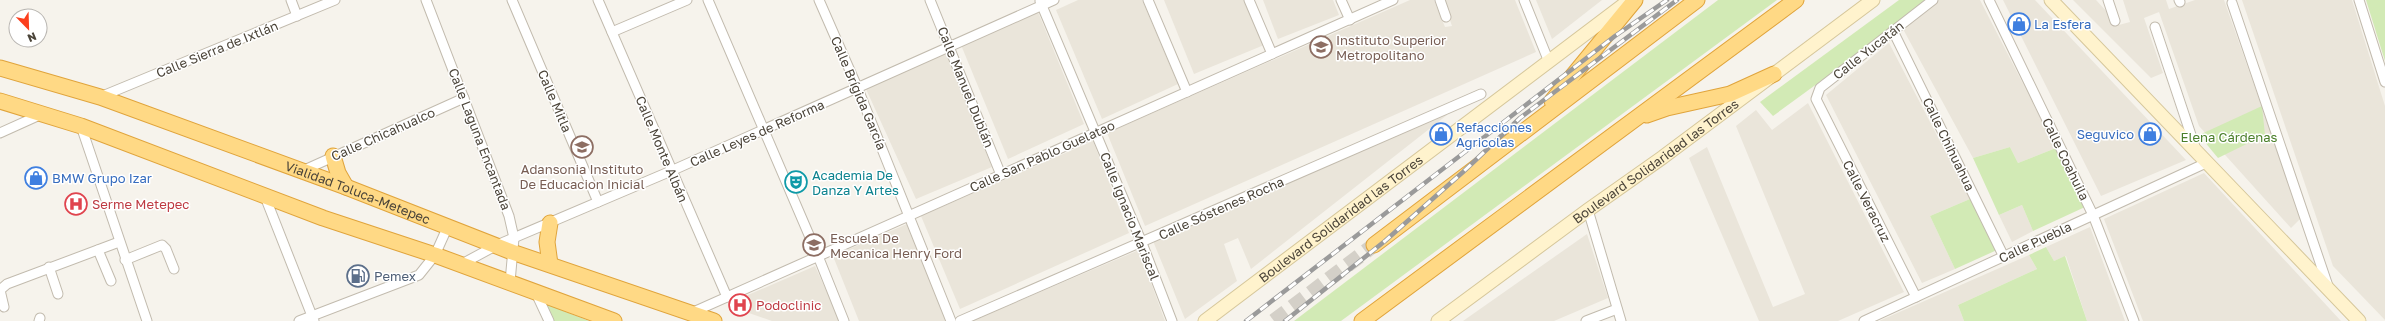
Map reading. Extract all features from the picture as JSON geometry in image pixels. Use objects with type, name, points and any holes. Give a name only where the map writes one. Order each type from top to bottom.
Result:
[{"type":"highway","points":[[1519,135],[1566,86],[1635,0]]},
{"type":"highway","points":[[1374,245],[1697,0]]},
{"type":"highway","points":[[1362,321],[1618,130],[1796,0]]},
{"type":"highway","name":"Vialidad Toluca-Metepec","points":[[0,68],[100,97],[346,187],[497,245],[513,245],[550,264],[714,321]]},
{"type":"highway","points":[[1618,130],[1654,112],[1730,94],[1774,74]]},
{"type":"highway","points":[[0,101],[43,113],[81,126],[264,194],[323,218],[435,255],[614,321]]},
{"type":"highway","points":[[333,156],[338,173],[346,187]]},
{"type":"highway","points":[[550,224],[547,242],[550,264]]},
{"type":"main road","name":"Boulevard Solidaridad las Torres","points":[[1204,321],[1630,0]]},
{"type":"main road","name":"Boulevard Solidaridad las Torres","points":[[1438,321],[1588,210],[1663,157],[1873,0]]},
{"type":"main road","points":[[2051,0],[2330,293],[2359,321]]},
{"type":"street","points":[[291,0],[297,16]]},
{"type":"street","name":"Calle Sierra de Ixtlán","points":[[100,97],[334,0]]},
{"type":"street","name":"Calle Laguna Encantada","points":[[426,0],[503,201],[513,245],[510,282]]},
{"type":"street","name":"Calle Mitla","points":[[512,0],[598,202]]},
{"type":"street","name":"Calle Monte Albán","points":[[598,0],[727,297]]},
{"type":"street","points":[[612,32],[687,0]]},
{"type":"street","points":[[708,0],[818,256],[844,321]]},
{"type":"street","name":"Calle Brígida García","points":[[819,0],[858,89],[910,215],[951,321]]},
{"type":"street","name":"Calle Manuel Dublán","points":[[930,0],[1001,175]]},
{"type":"street","name":"Calle Leyes de Reforma","points":[[513,245],[550,224],[598,202],[858,89],[1041,2],[1054,0]]},
{"type":"street","points":[[1148,0],[1187,92]]},
{"type":"street","points":[[1249,0],[1272,54]]},
{"type":"street","points":[[1341,0],[1350,20]]},
{"type":"street","name":"Calle San Pablo Guelatao","points":[[691,313],[1393,0]]},
{"type":"street","points":[[1440,0],[1446,17]]},
{"type":"street","points":[[1524,0],[1549,62]]},
{"type":"street","name":"Calle Yucatán","points":[[1818,106],[1816,99],[1820,88],[1932,0]]},
{"type":"street","name":"Calle Coahuila","points":[[1989,0],[2094,215],[2134,321]]},
{"type":"street","points":[[2108,0],[2114,21]]},
{"type":"street","points":[[2359,0],[2385,82]]},
{"type":"street","name":"Calle Ignacio Mariscal","points":[[1041,2],[1142,243],[1172,321]]},
{"type":"street","points":[[2232,3],[2330,293]]},
{"type":"street","points":[[2155,27],[2201,158]]},
{"type":"street","name":"Calle Chihuahua","points":[[1893,30],[2004,257]]},
{"type":"street","name":"Calle Sóstenes Rocha","points":[[960,321],[1482,94]]},
{"type":"street","name":"Calle Chicahualco","points":[[302,171],[464,98]]},
{"type":"street","name":"Calle Veracruz","points":[[1818,106],[1916,297]]},
{"type":"street","points":[[0,133],[43,113]]},
{"type":"street","points":[[81,126],[125,260],[147,321]]},
{"type":"street","name":"Calle Puebla","points":[[1864,321],[2094,215],[2201,158]]},
{"type":"street","points":[[264,194],[313,318]]},
{"type":"street","points":[[1588,210],[1621,321]]},
{"type":"street","points":[[299,321],[313,318],[414,278],[423,271],[435,255],[448,226]]},
{"type":"street","points":[[4,307],[0,294],[2,287],[49,267],[119,242]]},
{"type":"street","points":[[125,260],[162,245],[166,249],[174,269]]},
{"type":"street","points":[[460,265],[497,245]]},
{"type":"street","points":[[98,250],[111,281]]},
{"type":"street","points":[[49,267],[58,294]]},
{"type":"street","points":[[535,291],[549,321]]},
{"type":"street","points":[[1586,321],[1617,308]]},
{"type":"shaded area","points":[[1078,0],[1142,0],[1178,84],[1102,119],[1056,10]]},
{"type":"shaded area","points":[[1164,0],[1244,0],[1264,45],[1194,74]]},
{"type":"shaded area","points":[[1263,0],[1333,0],[1339,15],[1278,39]]},
{"type":"shaded area","points":[[1410,0],[1434,0],[1445,27],[1452,26],[1443,0],[1515,0],[1536,52],[1145,226],[1107,133]]},
{"type":"shaded area","points":[[1536,0],[1602,0],[1552,39]]},
{"type":"shaded area","points":[[1939,0],[1980,0],[2056,148],[2018,163],[2010,147],[1973,158],[1903,29]]},
{"type":"shaded area","points":[[2003,0],[2035,0],[2186,160],[2101,196]]},
{"type":"shaded area","points":[[2073,0],[2096,0],[2109,14],[2115,26],[2130,22],[2123,0],[2166,0],[2169,9],[2195,0],[2224,0],[2301,218],[2291,228],[2199,126],[2159,12],[2144,18],[2163,73],[2151,78]]},
{"type":"shaded area","points":[[2242,0],[2352,0],[2385,106],[2385,320],[2333,266]]},
{"type":"shaded area","points":[[1038,12],[1084,124],[1008,159],[961,45]]},
{"type":"shaded area","points":[[1889,43],[1970,199],[1930,216],[1955,269],[1922,283],[1826,95]]},
{"type":"shaded area","points":[[946,53],[992,167],[916,199],[866,89]]},
{"type":"shaded area","points":[[1808,103],[1904,292],[1838,321],[1759,321],[1689,158],[1707,147],[1773,307],[1805,294],[1736,126],[1756,110],[1772,130]]},
{"type":"shaded area","points":[[1445,111],[1447,115],[1251,269],[1238,238],[1224,244],[1237,281],[1185,319],[1153,241]]},
{"type":"shaded area","points":[[1093,141],[1129,233],[960,309],[921,216]]},
{"type":"shaded area","points":[[2204,173],[2341,321],[2143,321],[2104,219]]},
{"type":"shaded area","points":[[2022,205],[2033,231],[2012,242],[1999,215]]},
{"type":"shaded area","points":[[907,224],[948,321],[859,321],[833,256]]},
{"type":"shaded area","points":[[2090,227],[2125,321],[2087,321],[2066,256],[2054,261],[2046,247]]},
{"type":"shaded area","points":[[1587,234],[1608,298],[1554,321],[1463,321]]},
{"type":"shaded area","points":[[1139,250],[1165,321],[972,321]]},
{"type":"shaded area","points":[[2029,255],[2037,269],[1958,305],[1964,321],[1879,321]]},
{"type":"shaded area","points":[[815,266],[840,321],[772,321],[746,312],[741,298]]},
{"type":"green space","points":[[1718,0],[1777,0],[1341,321],[1294,321]]},
{"type":"green space","points":[[1899,0],[1932,0],[1773,116],[1760,102]]},
{"type":"green space","points":[[2366,0],[2385,0],[2385,61]]},
{"type":"green space","name":"Elena Cárdenas","points":[[2262,106],[2265,135],[2218,158],[2199,135]]},
{"type":"green space","points":[[2010,147],[2018,163],[2056,148],[2085,207],[2033,231],[2022,205],[1999,215],[1973,158]]},
{"type":"green space","points":[[1970,199],[1997,250],[1955,269],[1930,216]]},
{"type":"green space","points":[[2046,247],[2054,261],[2065,256],[2087,321],[1964,321],[1958,305],[2037,269],[2029,255]]},
{"type":"green space","points":[[546,304],[589,321],[554,321]]},
{"type":"tunnel","points":[[1274,321],[1374,245]]},
{"type":"railway","points":[[1246,321],[1615,36],[1667,0]]},
{"type":"railway","points":[[1285,321],[1385,241],[1463,172],[1520,118],[1677,0]]},
{"type":"place","name":"La Esfera","points":[[2019,24]]},
{"type":"place","name":"Instituto Superior Metropolitano","points":[[1321,47]]},
{"type":"place","name":"Refacciones Agricolas","points":[[1441,134]]},
{"type":"place","name":"Seguvico","points":[[2150,134]]},
{"type":"place","name":"Adansonia Instituto De Educacion Inicial","points":[[582,147]]},
{"type":"place","name":"BMW Grupo Izar","points":[[36,178]]},
{"type":"place","name":"Academia De Danza Y Artes","points":[[796,182]]},
{"type":"place","name":"Serme Metepec","points":[[76,204]]},
{"type":"place","name":"Escuela De Mecanica Henry Ford","points":[[814,245]]},
{"type":"place","name":"Pemex","points":[[358,276]]},
{"type":"place","name":"Podoclinic","points":[[740,305]]}]
